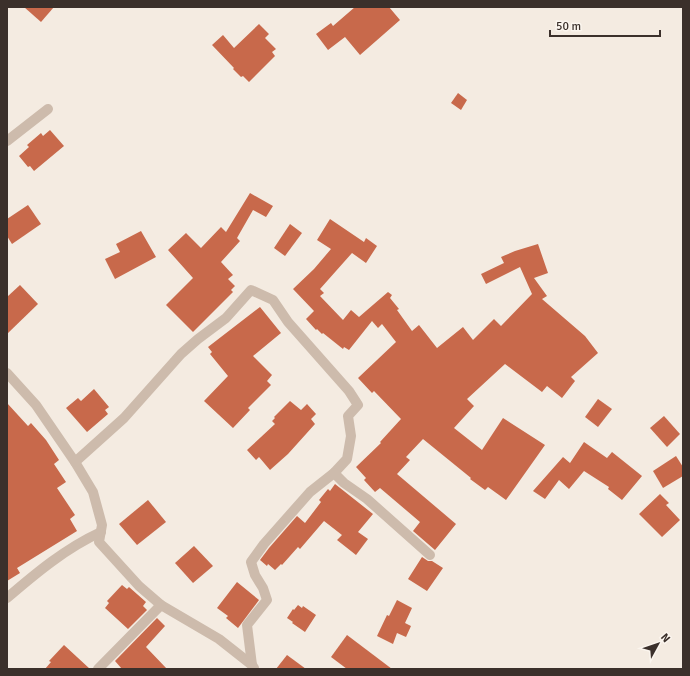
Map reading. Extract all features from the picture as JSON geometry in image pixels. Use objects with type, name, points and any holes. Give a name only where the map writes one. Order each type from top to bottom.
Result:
[{"type":"street","points":[[7,141],[48,109]]},
{"type":"street","points":[[75,462],[124,418],[181,354],[226,318],[252,290],[273,300],[288,322],[349,391],[358,405],[348,416],[350,436],[347,459],[334,473],[310,492],[264,544],[251,562],[255,576],[263,588],[266,600],[247,625],[253,667]]},
{"type":"street","points":[[7,373],[36,406],[75,462],[93,492],[102,525],[99,542],[139,586],[161,605],[219,639],[253,667]]},
{"type":"street","points":[[334,473],[344,483],[366,498],[430,555]]},
{"type":"street","points":[[7,598],[53,561],[80,542],[101,532]]},
{"type":"street","points":[[98,669],[161,605]]},
{"type":"building","points":[[24,7],[54,7],[41,22]]},
{"type":"building","points":[[355,7],[389,7],[400,20],[360,55],[345,37],[328,50],[316,34],[331,23],[333,26]]},
{"type":"building","points":[[259,24],[269,34],[265,38],[276,49],[272,52],[275,56],[249,82],[233,69],[234,68],[212,45],[223,35],[234,48]]},
{"type":"building","points":[[458,93],[467,100],[461,110],[451,103]]},
{"type":"building","points":[[50,130],[64,146],[34,171],[30,166],[28,167],[19,156],[29,147],[27,145],[41,133],[43,136]]},
{"type":"building","points":[[250,193],[273,206],[266,217],[253,210],[237,238],[240,241],[221,262],[233,275],[228,279],[235,286],[231,290],[233,292],[193,332],[166,305],[193,278],[168,250],[186,233],[201,248],[221,227],[226,232]]},
{"type":"building","points":[[28,205],[41,224],[12,244],[7,236],[7,219]]},
{"type":"building","points":[[330,219],[364,242],[366,238],[377,246],[366,263],[352,253],[320,289],[324,293],[320,296],[343,320],[351,310],[359,317],[388,292],[392,295],[390,298],[399,309],[397,310],[412,331],[419,325],[437,348],[463,327],[473,340],[494,319],[501,326],[532,294],[520,267],[486,284],[481,274],[504,263],[501,257],[538,244],[548,273],[534,278],[547,296],[542,299],[585,336],[598,353],[571,377],[575,381],[562,398],[547,386],[542,392],[505,364],[467,399],[474,406],[454,428],[482,450],[503,418],[545,445],[506,500],[488,487],[485,490],[470,479],[471,478],[423,439],[406,457],[410,460],[397,474],[456,524],[435,550],[413,531],[420,522],[380,488],[375,492],[364,480],[366,478],[356,467],[381,443],[380,442],[401,419],[374,391],[372,393],[358,378],[396,342],[382,324],[378,328],[372,321],[349,350],[344,347],[343,349],[323,333],[322,334],[317,329],[316,330],[306,319],[314,311],[293,289],[314,269],[331,249],[317,240]]},
{"type":"building","points":[[290,224],[302,233],[285,256],[274,248]]},
{"type":"building","points":[[141,231],[156,257],[115,279],[105,259],[120,252],[116,244]]},
{"type":"building","points":[[20,285],[38,304],[7,334],[7,297]]},
{"type":"building","points":[[260,307],[281,333],[253,356],[272,375],[267,381],[271,385],[248,408],[250,410],[233,428],[204,401],[228,376],[210,354],[212,352],[208,347]]},
{"type":"building","points":[[94,389],[109,407],[105,410],[108,414],[87,432],[66,408],[78,398],[81,401]]},
{"type":"building","points":[[598,399],[612,409],[598,427],[585,417]]},
{"type":"building","points":[[290,401],[301,410],[307,404],[316,414],[311,419],[315,424],[288,454],[270,470],[259,457],[256,460],[247,450],[275,424],[272,421],[275,418],[274,417]]},
{"type":"building","points":[[7,403],[28,426],[31,423],[46,440],[59,460],[54,464],[66,482],[57,488],[75,515],[70,519],[77,531],[17,568],[20,573],[7,581]]},
{"type":"building","points":[[664,416],[680,434],[667,447],[650,428]]},
{"type":"building","points":[[584,442],[607,458],[612,452],[642,476],[622,500],[608,489],[609,487],[584,471],[569,489],[559,480],[545,499],[533,491],[563,457],[570,463]]},
{"type":"building","points":[[676,456],[683,467],[683,476],[663,488],[653,471]]},
{"type":"building","points":[[335,484],[373,514],[358,532],[368,539],[356,555],[337,540],[342,535],[324,521],[300,549],[298,547],[282,565],[281,564],[275,570],[260,560],[297,516],[305,523],[321,502],[319,500],[328,489],[330,491]]},
{"type":"building","points":[[660,494],[669,503],[666,505],[680,520],[662,537],[639,514]]},
{"type":"building","points":[[148,500],[166,522],[137,545],[119,524]]},
{"type":"building","points":[[194,546],[213,566],[193,583],[175,563]]},
{"type":"building","points":[[422,557],[443,568],[427,591],[408,579]]},
{"type":"building","points":[[237,582],[259,600],[238,628],[226,618],[228,616],[217,608]]},
{"type":"building","points":[[122,585],[127,589],[129,587],[146,602],[143,606],[147,610],[128,629],[105,608],[109,603],[107,601]]},
{"type":"building","points":[[397,600],[412,608],[405,623],[411,626],[406,637],[397,633],[393,644],[377,636],[387,615],[389,616]]},
{"type":"building","points":[[298,605],[302,608],[303,606],[316,615],[305,632],[287,618],[293,609],[294,610]]},
{"type":"building","points":[[157,618],[165,626],[146,647],[167,669],[122,669],[115,661]]},
{"type":"building","points":[[347,635],[392,669],[347,669],[331,657]]},
{"type":"building","points":[[64,645],[90,669],[45,669],[51,662],[49,661]]},
{"type":"building","points":[[287,655],[306,669],[276,669]]}]
